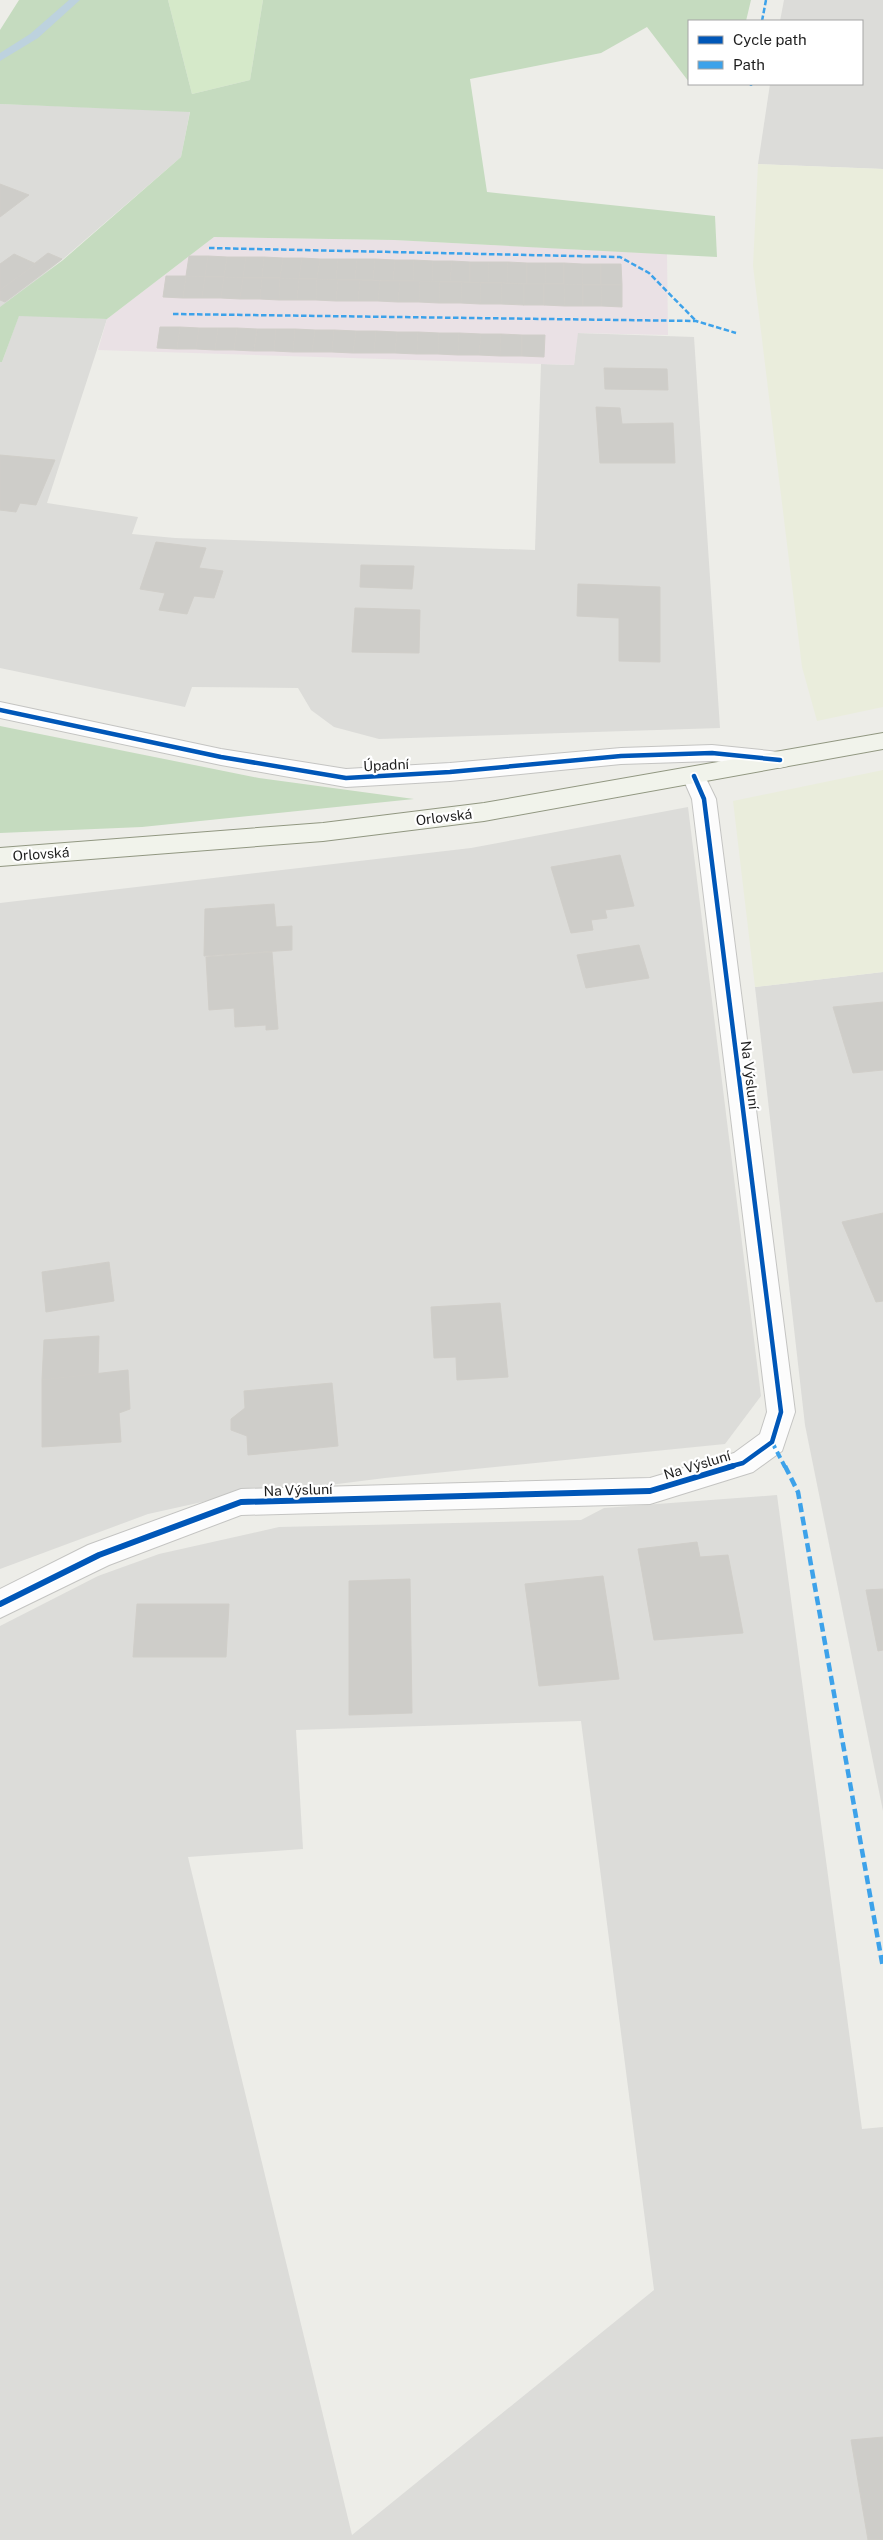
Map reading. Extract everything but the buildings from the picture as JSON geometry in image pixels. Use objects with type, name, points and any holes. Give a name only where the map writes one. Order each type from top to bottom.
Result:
[{"type":"main road","name":"Orlovská","points":[[0,857],[323,832],[484,812],[694,776],[883,740]]},
{"type":"street","name":"Úpadní","points":[[0,710],[221,757],[346,778],[450,772],[621,756],[712,753],[780,760]]},
{"type":"street","name":"Na Výsluní","points":[[0,1604],[99,1555],[242,1502],[650,1491],[743,1463],[772,1442],[781,1412],[704,799],[694,776]]},
{"type":"shaded area","points":[[784,0],[883,0],[883,169],[758,164],[770,85],[863,85],[863,20],[780,20]]},
{"type":"shaded area","points":[[0,104],[190,111],[181,157],[63,259],[2,308],[0,307]]},
{"type":"shaded area","points":[[214,237],[394,240],[667,254],[668,335],[578,333],[574,365],[98,350],[107,319]]},
{"type":"shaded area","points":[[19,315],[107,319],[47,503],[138,517],[132,534],[175,538],[535,550],[541,364],[574,365],[577,333],[694,337],[720,728],[379,739],[334,727],[311,710],[298,688],[192,687],[185,707],[0,668],[0,362],[2,362]]},
{"type":"shaded area","points":[[688,807],[761,1396],[725,1444],[385,1478],[211,1500],[148,1514],[0,1569],[0,903],[471,848]]},
{"type":"shaded area","points":[[883,972],[883,1811],[805,1425],[755,987]]},
{"type":"shaded area","points":[[777,1495],[862,2129],[883,2127],[883,2540],[0,2540],[0,1626],[98,1576],[159,1554],[279,1527],[581,1520],[604,1508]],"holes":[[[581,1721],[654,2290],[352,2535],[188,1857],[303,1849],[296,1730]]]},
{"type":"green space","points":[[19,0],[168,0],[192,94],[250,80],[263,0],[751,0],[746,20],[688,20],[688,81],[647,27],[601,53],[470,79],[487,192],[715,216],[717,257],[394,240],[214,237],[107,319],[19,316],[2,362],[0,362],[0,307],[63,260],[181,157],[190,112],[0,104],[0,30]]},
{"type":"green space","points":[[168,0],[263,0],[250,80],[192,94]]},
{"type":"green space","points":[[758,164],[883,169],[883,707],[817,721],[802,667],[753,266]]},
{"type":"green space","points":[[0,726],[259,778],[414,799],[142,827],[0,833]]},
{"type":"green space","points":[[883,770],[883,972],[755,987],[733,801]]},
{"type":"waterway","points":[[0,58],[34,36],[75,0]]},
{"type":"marked path","points":[[762,20],[766,0]]},
{"type":"marked path","points":[[209,248],[620,257],[649,273],[696,321]]},
{"type":"marked path","points":[[173,314],[696,321],[736,333]]},
{"type":"marked path","points":[[772,1442],[798,1492],[883,1968]]},
{"type":"cycle path","points":[[0,710],[221,757],[346,778],[450,772],[621,756],[712,753],[780,760]]},
{"type":"cycle path","points":[[0,1604],[99,1555],[241,1502],[650,1491],[743,1463],[772,1442],[781,1412],[704,799],[694,776]]}]
